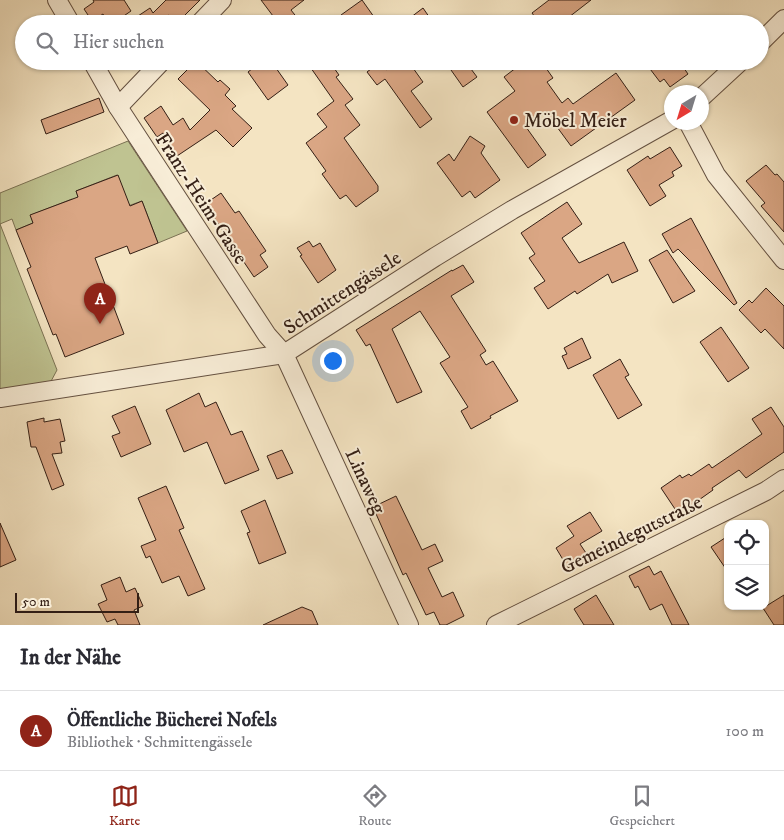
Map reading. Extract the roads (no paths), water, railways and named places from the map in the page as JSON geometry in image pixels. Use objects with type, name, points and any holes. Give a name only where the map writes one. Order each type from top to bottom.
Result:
[{"type":"street","points":[[57,0],[66,15]]},
{"type":"street","points":[[208,15],[222,0]]},
{"type":"street","points":[[769,34],[784,19]]},
{"type":"street","name":"Franz-Heim-Gasse","points":[[97,70],[118,107],[267,335],[284,354]]},
{"type":"street","points":[[118,107],[153,70]]},
{"type":"street","points":[[709,91],[731,70]]},
{"type":"street","name":"Schmittengässele","points":[[0,398],[284,354],[512,210],[664,124]]},
{"type":"street","points":[[692,130],[716,175],[784,260]]},
{"type":"street","name":"Linaweg","points":[[284,354],[409,625]]},
{"type":"street","name":"Gemeindegutstraße","points":[[496,625],[766,491],[784,479]]},
{"type":"place","name":"Möbel Meier","points":[[514,120]]},
{"type":"place","name":"Öffentliche Bücherei Nofels","points":[[100,324]]}]
